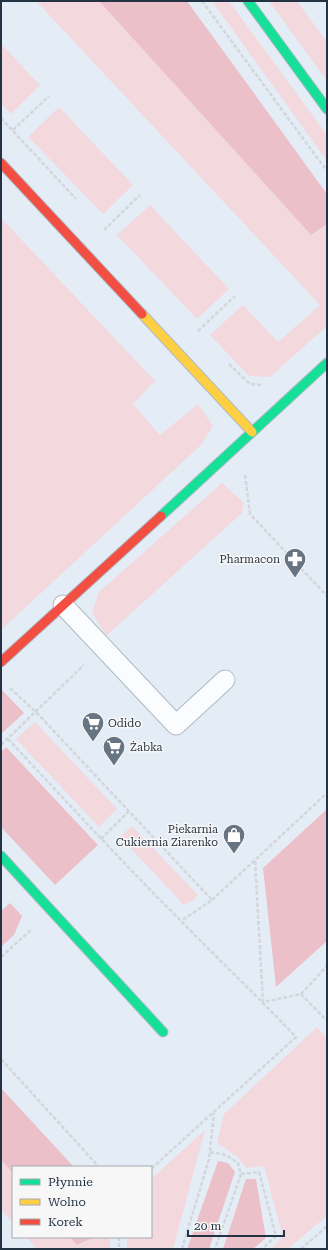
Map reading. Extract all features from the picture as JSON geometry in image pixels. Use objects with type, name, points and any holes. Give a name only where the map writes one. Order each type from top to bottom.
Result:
[{"type":"street","points":[[248,1],[327,109]]},
{"type":"street","points":[[1,163],[252,432]]},
{"type":"street","points":[[1,662],[327,363]]},
{"type":"street","points":[[1,856],[163,1032]]},
{"type":"lane","points":[[63,605],[176,725],[225,680]]},
{"type":"path","points":[[202,1],[327,171]]},
{"type":"path","points":[[13,130],[49,96]]},
{"type":"path","points":[[1,118],[77,200]]},
{"type":"path","points":[[104,230],[140,195]]},
{"type":"path","points":[[198,331],[235,296]]},
{"type":"path","points":[[193,327],[203,337]]},
{"type":"path","points":[[229,363],[250,384],[264,385]]},
{"type":"path","points":[[245,475],[250,514],[327,596]]},
{"type":"path","points":[[1,745],[89,661]]},
{"type":"path","points":[[5,683],[36,712],[212,900]]},
{"type":"path","points":[[8,739],[101,839],[296,1037],[152,1168]]},
{"type":"path","points":[[181,921],[212,900],[327,793]]},
{"type":"path","points":[[101,839],[129,811]]},
{"type":"path","points":[[255,861],[263,1002]]},
{"type":"path","points":[[1,957],[34,926]]},
{"type":"path","points":[[263,1002],[301,994],[327,966]]},
{"type":"path","points":[[301,994],[327,1021]]},
{"type":"path","points":[[1,1059],[98,1166]]},
{"type":"path","points":[[182,1249],[209,1159],[214,1112]]},
{"type":"path","points":[[210,1152],[226,1155],[238,1163],[241,1174],[215,1249]]},
{"type":"path","points":[[241,1174],[259,1172],[276,1236],[262,1249]]},
{"type":"path","points":[[301,1249],[327,1226]]},
{"type":"path","points":[[119,1238],[119,1249]]},
{"type":"shaded area","points":[[36,1],[99,1],[311,235],[327,224],[327,326],[270,377],[249,376],[210,335],[243,305],[278,342],[320,305]]},
{"type":"shaded area","points":[[99,1],[187,1],[327,194],[327,224],[311,235]]},
{"type":"shaded area","points":[[212,1],[229,1],[327,135],[327,161]]},
{"type":"shaded area","points":[[269,1],[297,1],[327,42],[327,81]]},
{"type":"shaded area","points":[[1,44],[40,85],[11,114],[1,104]]},
{"type":"shaded area","points":[[59,107],[133,185],[103,214],[28,137]]},
{"type":"shaded area","points":[[150,205],[229,289],[197,319],[117,235]]},
{"type":"shaded area","points":[[1,218],[155,381],[133,404],[160,435],[198,404],[213,426],[201,445],[1,630],[2,599]]},
{"type":"shaded area","points":[[222,483],[244,503],[242,513],[106,636],[92,612],[99,592]]},
{"type":"shaded area","points":[[1,689],[24,713],[1,734]]},
{"type":"shaded area","points":[[35,722],[117,809],[99,827],[16,739]]},
{"type":"shaded area","points":[[6,747],[98,845],[55,885],[1,827],[1,752]]},
{"type":"shaded area","points":[[327,809],[327,941],[276,987],[263,868]]},
{"type":"shaded area","points":[[132,826],[198,895],[192,901],[184,905],[120,837]]},
{"type":"shaded area","points":[[10,903],[22,916],[14,935],[1,947],[1,911]]},
{"type":"shaded area","points":[[317,1027],[327,1038],[327,1216],[288,1249],[271,1249],[283,1237],[264,1166],[246,1168],[238,1157],[217,1143],[224,1114]]},
{"type":"shaded area","points":[[1,1088],[73,1166],[12,1166],[12,1172],[1,1160]]},
{"type":"shaded area","points":[[205,1130],[173,1249],[127,1249],[127,1238],[152,1238],[152,1178]]},
{"type":"shaded area","points":[[1,1160],[12,1172],[12,1222],[1,1210]]},
{"type":"shaded area","points":[[218,1161],[228,1163],[235,1172],[209,1249],[187,1249]]},
{"type":"shaded area","points":[[246,1179],[256,1179],[266,1238],[253,1249],[223,1249]]},
{"type":"shaded area","points":[[27,1238],[71,1238],[78,1245],[93,1238],[110,1238],[110,1249],[37,1249]]},
{"type":"shaded area","points":[[71,1238],[93,1238],[77,1245]]},
{"type":"traffic: fast","points":[[248,1],[327,109]]},
{"type":"traffic: fast","points":[[161,516],[327,363]]},
{"type":"traffic: fast","points":[[1,856],[163,1032]]},
{"type":"traffic: slow","points":[[142,314],[252,432]]},
{"type":"traffic: jam","points":[[1,163],[142,314]]},
{"type":"traffic: jam","points":[[1,662],[161,516]]},
{"type":"place","name":"Pharmacon","points":[[295,578]]},
{"type":"place","name":"Odido","points":[[93,742]]},
{"type":"place","name":"Żabka","points":[[114,766]]},
{"type":"place","name":"Piekarnia Cukiernia Ziarenko","points":[[234,854]]}]
